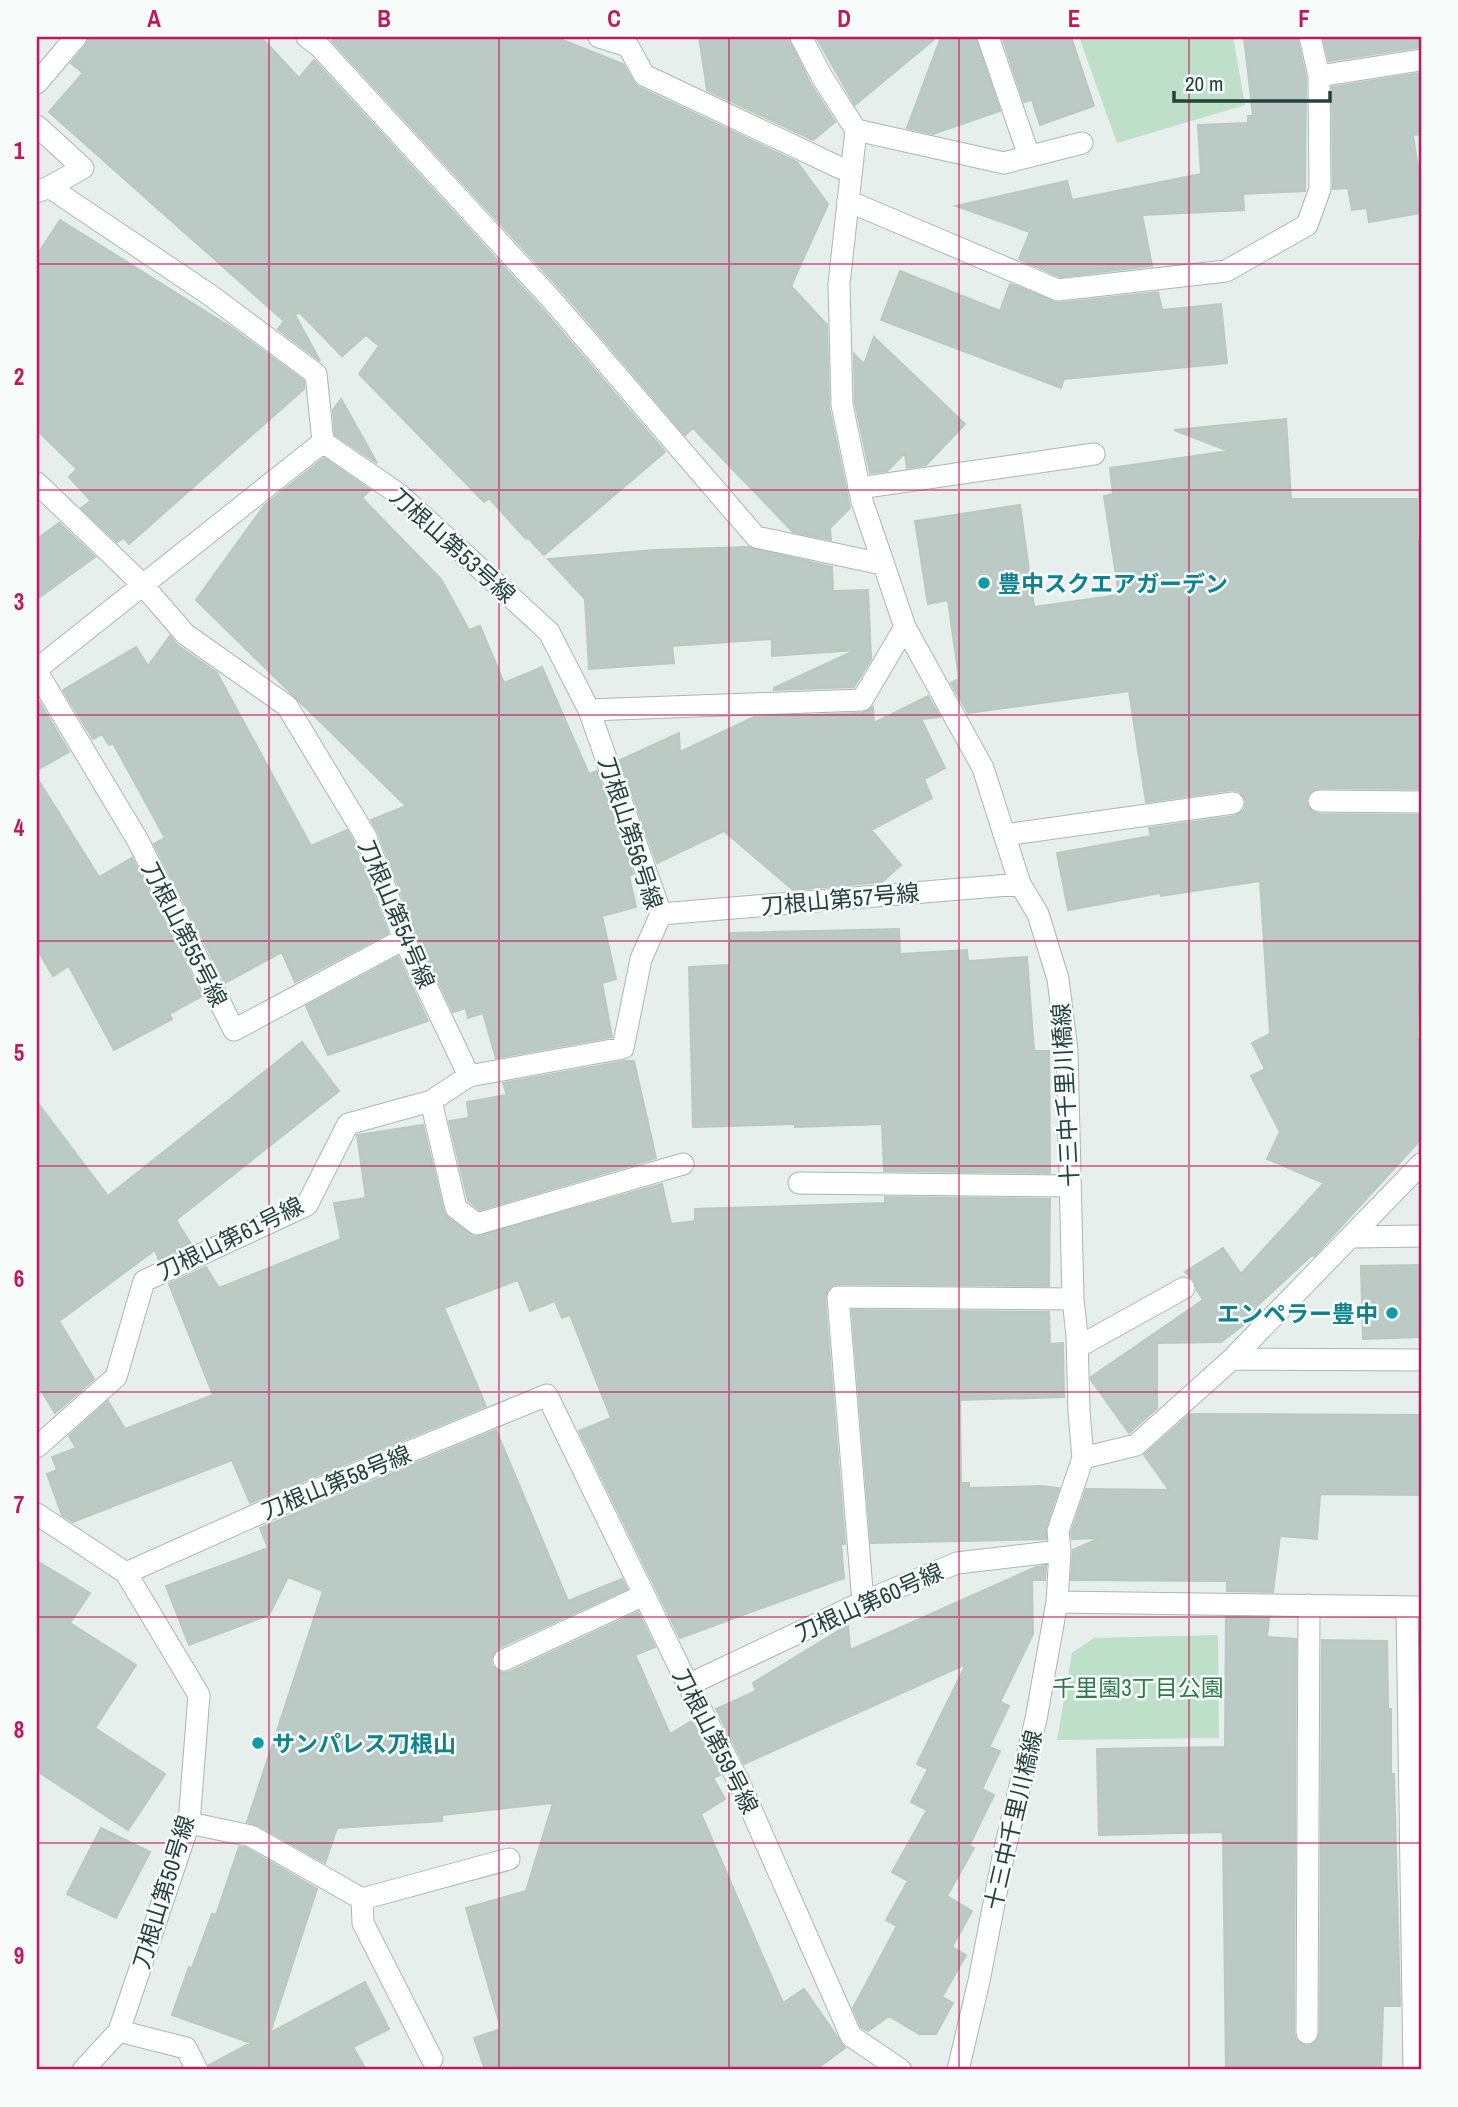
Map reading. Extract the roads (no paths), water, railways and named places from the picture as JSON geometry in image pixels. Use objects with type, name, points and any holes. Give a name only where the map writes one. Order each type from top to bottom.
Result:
[{"type":"street","points":[[37,83],[76,37]]},
{"type":"street","points":[[307,37],[319,46],[553,301],[756,537],[882,564]]},
{"type":"street","points":[[599,37],[628,46],[644,75],[851,173]]},
{"type":"street","points":[[801,37],[822,77],[856,130],[1004,163],[1082,143]]},
{"type":"street","points":[[988,37],[1029,156]]},
{"type":"street","points":[[848,201],[1058,290],[1226,271],[1307,225],[1320,189],[1319,76],[1310,37]]},
{"type":"street","points":[[1319,76],[1421,60]]},
{"type":"street","points":[[37,126],[83,168],[43,190],[210,295],[316,374],[323,442]]},
{"type":"street","name":"十三中千里川橋線","points":[[856,130],[839,284],[842,405],[859,488],[905,627],[983,768],[1020,884],[1038,914],[1058,979],[1067,1050],[1073,1299],[1083,1458],[1058,1531],[1060,1551],[1057,1602],[1036,1719],[1003,1857],[979,1981],[958,2070]]},
{"type":"street","name":"刀根山第55号線","points":[[323,442],[142,584],[37,671],[137,839],[234,1030],[404,939]]},
{"type":"street","name":"刀根山第53号線","points":[[323,442],[400,495],[548,632],[589,710]]},
{"type":"street","points":[[859,488],[1094,454]]},
{"type":"street","name":"刀根山第54号線","points":[[37,483],[142,584],[185,634],[287,706],[366,837],[404,939],[469,1076]]},
{"type":"street","points":[[589,710],[862,700],[905,627]]},
{"type":"street","name":"刀根山第56号線","points":[[469,1076],[623,1048],[640,959],[661,914],[589,710]]},
{"type":"street","points":[[1319,801],[1421,802]]},
{"type":"street","points":[[1005,835],[1233,803]]},
{"type":"street","name":"刀根山第57号線","points":[[661,914],[1020,884]]},
{"type":"street","points":[[469,1076],[431,1101],[456,1208],[477,1224],[683,1164]]},
{"type":"street","name":"刀根山第61号線","points":[[37,1447],[116,1377],[144,1281],[307,1205],[348,1125],[431,1101]]},
{"type":"street","points":[[1083,1458],[1136,1445],[1233,1359],[1421,1164]]},
{"type":"street","points":[[799,1183],[1070,1186]]},
{"type":"street","points":[[1352,1237],[1421,1236]]},
{"type":"street","points":[[1078,1347],[1184,1288]]},
{"type":"street","points":[[863,1602],[838,1297],[1073,1299]]},
{"type":"street","points":[[1233,1359],[1421,1360]]},
{"type":"street","name":"刀根山第58号線","points":[[126,1573],[258,1514],[547,1395]]},
{"type":"street","name":"刀根山第59号線","points":[[547,1395],[688,1685],[739,1782],[851,2036],[901,2070]]},
{"type":"street","name":"刀根山第50号線","points":[[37,1514],[126,1573],[200,1695],[189,1823],[119,2031],[82,2070]]},
{"type":"street","name":"刀根山第60号線","points":[[688,1685],[863,1602],[957,1563],[1060,1551]]},
{"type":"street","points":[[504,1660],[645,1595]]},
{"type":"street","points":[[1057,1602],[1414,1607],[1414,2070]]},
{"type":"street","points":[[1307,2033],[1309,1605]]},
{"type":"street","points":[[189,1823],[251,1836],[362,1899],[509,1859]]},
{"type":"street","points":[[362,1899],[363,1923],[432,2059]]},
{"type":"street","points":[[119,2031],[186,2048],[197,2070]]},
{"type":"place","name":"豊中スクエアガーデン","points":[[984,583]]},
{"type":"place","name":"エンペラー豊中","points":[[1392,1313]]},
{"type":"place","name":"サンパレス刀根山","points":[[258,1743]]},
{"type":"park label","name":"千里園3丁目公園","points":[[1138,1687]]}]
